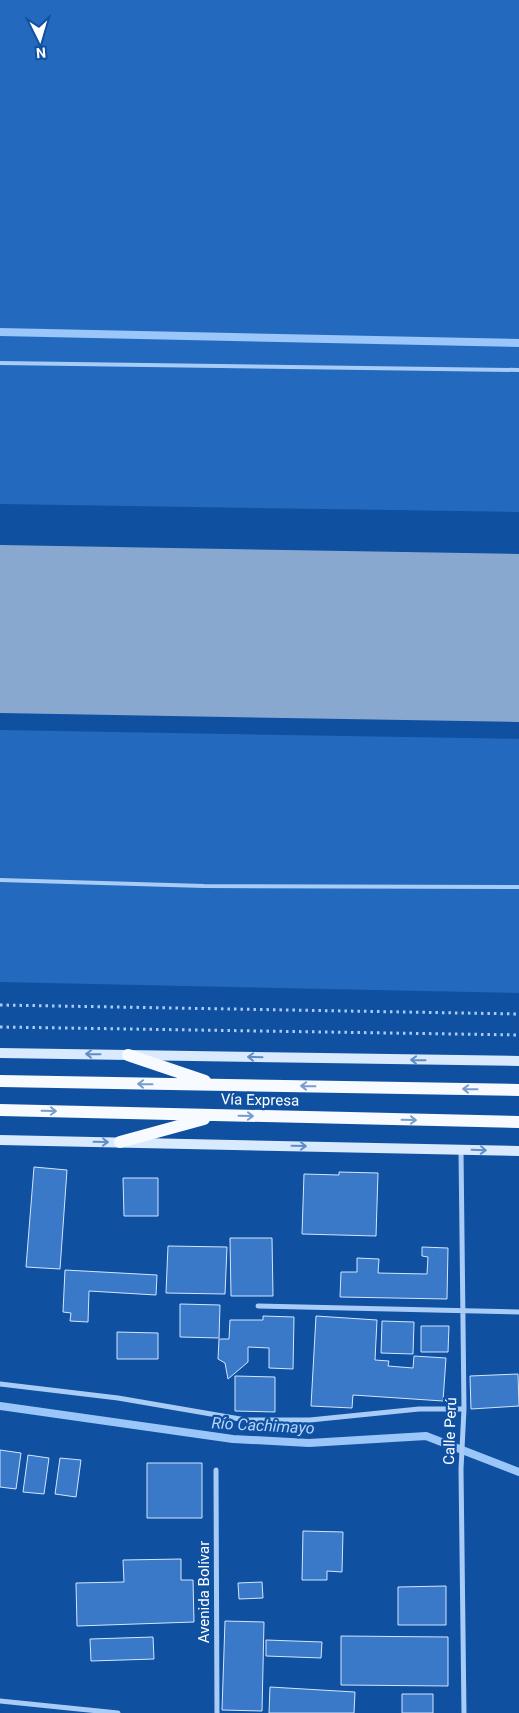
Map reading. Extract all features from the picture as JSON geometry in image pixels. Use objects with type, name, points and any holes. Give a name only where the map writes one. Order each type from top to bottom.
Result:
[{"type":"main road","points":[[0,1053],[519,1061]]},
{"type":"main road","points":[[128,1055],[217,1085]]},
{"type":"main road","name":"Vía Expresa","points":[[0,1081],[519,1090]]},
{"type":"main road","name":"Vía Expresa","points":[[0,1110],[519,1122]]},
{"type":"main road","points":[[120,1142],[217,1116]]},
{"type":"main road","points":[[0,1140],[519,1151]]},
{"type":"street","name":"Calle Perú","points":[[461,1149],[461,1311],[464,1409],[461,1469],[464,1713]]},
{"type":"street","points":[[258,1306],[519,1312]]},
{"type":"street","points":[[0,1384],[118,1398],[246,1420],[310,1420],[420,1409],[464,1409]]},
{"type":"street","name":"Avenida Bolívar","points":[[216,1470],[217,1713]]},
{"type":"street","points":[[0,1701],[118,1713]]},
{"type":"lane","points":[[0,363],[519,370]]},
{"type":"lane","points":[[0,880],[204,886],[519,887]]},
{"type":"path","points":[[0,1005],[519,1014]]},
{"type":"path","points":[[0,1027],[519,1035]]},
{"type":"shaded area","points":[[0,0],[519,0],[519,512],[0,504]]},
{"type":"shaded area","points":[[0,730],[519,739],[519,993],[0,982]]},
{"type":"building","points":[[34,1167],[67,1170],[60,1269],[26,1267]]},
{"type":"building","points":[[339,1172],[378,1173],[376,1236],[302,1234],[304,1174],[339,1175]]},
{"type":"building","points":[[123,1178],[158,1178],[158,1216],[124,1216]]},
{"type":"building","points":[[230,1238],[272,1238],[273,1296],[231,1296]]},
{"type":"building","points":[[168,1246],[227,1247],[225,1294],[166,1293]]},
{"type":"building","points":[[422,1247],[448,1248],[447,1299],[340,1297],[341,1272],[357,1272],[357,1258],[379,1259],[378,1273],[427,1274],[428,1257],[422,1256]]},
{"type":"building","points":[[65,1270],[157,1275],[156,1295],[89,1291],[88,1322],[70,1321],[71,1313],[63,1312]]},
{"type":"building","points":[[180,1304],[220,1305],[219,1338],[180,1337]]},
{"type":"building","points":[[263,1316],[294,1317],[293,1369],[269,1368],[269,1348],[248,1347],[248,1362],[228,1379],[225,1363],[218,1359],[219,1339],[229,1339],[230,1320],[263,1320]]},
{"type":"building","points":[[316,1316],[377,1320],[375,1360],[389,1361],[388,1366],[413,1368],[414,1356],[446,1358],[443,1401],[353,1395],[352,1408],[311,1406]]},
{"type":"building","points":[[382,1321],[414,1322],[413,1354],[381,1353]]},
{"type":"building","points":[[421,1326],[449,1326],[448,1352],[421,1352]]},
{"type":"building","points":[[117,1332],[158,1333],[158,1359],[117,1359]]},
{"type":"building","points":[[518,1374],[519,1406],[471,1409],[470,1376]]},
{"type":"building","points":[[235,1376],[275,1377],[275,1412],[235,1411]]},
{"type":"building","points":[[0,1450],[21,1453],[16,1489],[0,1487]]},
{"type":"building","points":[[28,1455],[49,1458],[44,1494],[23,1492]]},
{"type":"building","points":[[60,1458],[81,1460],[76,1497],[55,1494]]},
{"type":"building","points":[[147,1463],[202,1463],[202,1518],[147,1518]]},
{"type":"building","points":[[303,1531],[343,1532],[342,1572],[327,1571],[327,1580],[302,1580]]},
{"type":"building","points":[[181,1559],[181,1580],[193,1580],[194,1622],[77,1626],[76,1583],[124,1582],[123,1560]]},
{"type":"building","points":[[262,1582],[263,1598],[239,1599],[238,1583]]},
{"type":"building","points":[[446,1586],[446,1625],[398,1625],[398,1587]]},
{"type":"building","points":[[225,1621],[264,1622],[262,1711],[222,1710]]},
{"type":"building","points":[[341,1636],[448,1637],[448,1686],[341,1685]]},
{"type":"building","points":[[153,1637],[154,1659],[91,1661],[90,1639]]},
{"type":"building","points":[[266,1640],[322,1642],[321,1658],[266,1656]]},
{"type":"building","points":[[270,1687],[355,1692],[354,1713],[269,1713]]},
{"type":"building","points":[[402,1694],[433,1694],[433,1713],[402,1713]]},
{"type":"waterway","points":[[0,332],[519,343]]},
{"type":"waterway","name":"Río Cachimayo","points":[[0,1406],[233,1439],[309,1443],[426,1436],[519,1472]]},
{"type":"runway","points":[[0,629],[519,638]]}]
